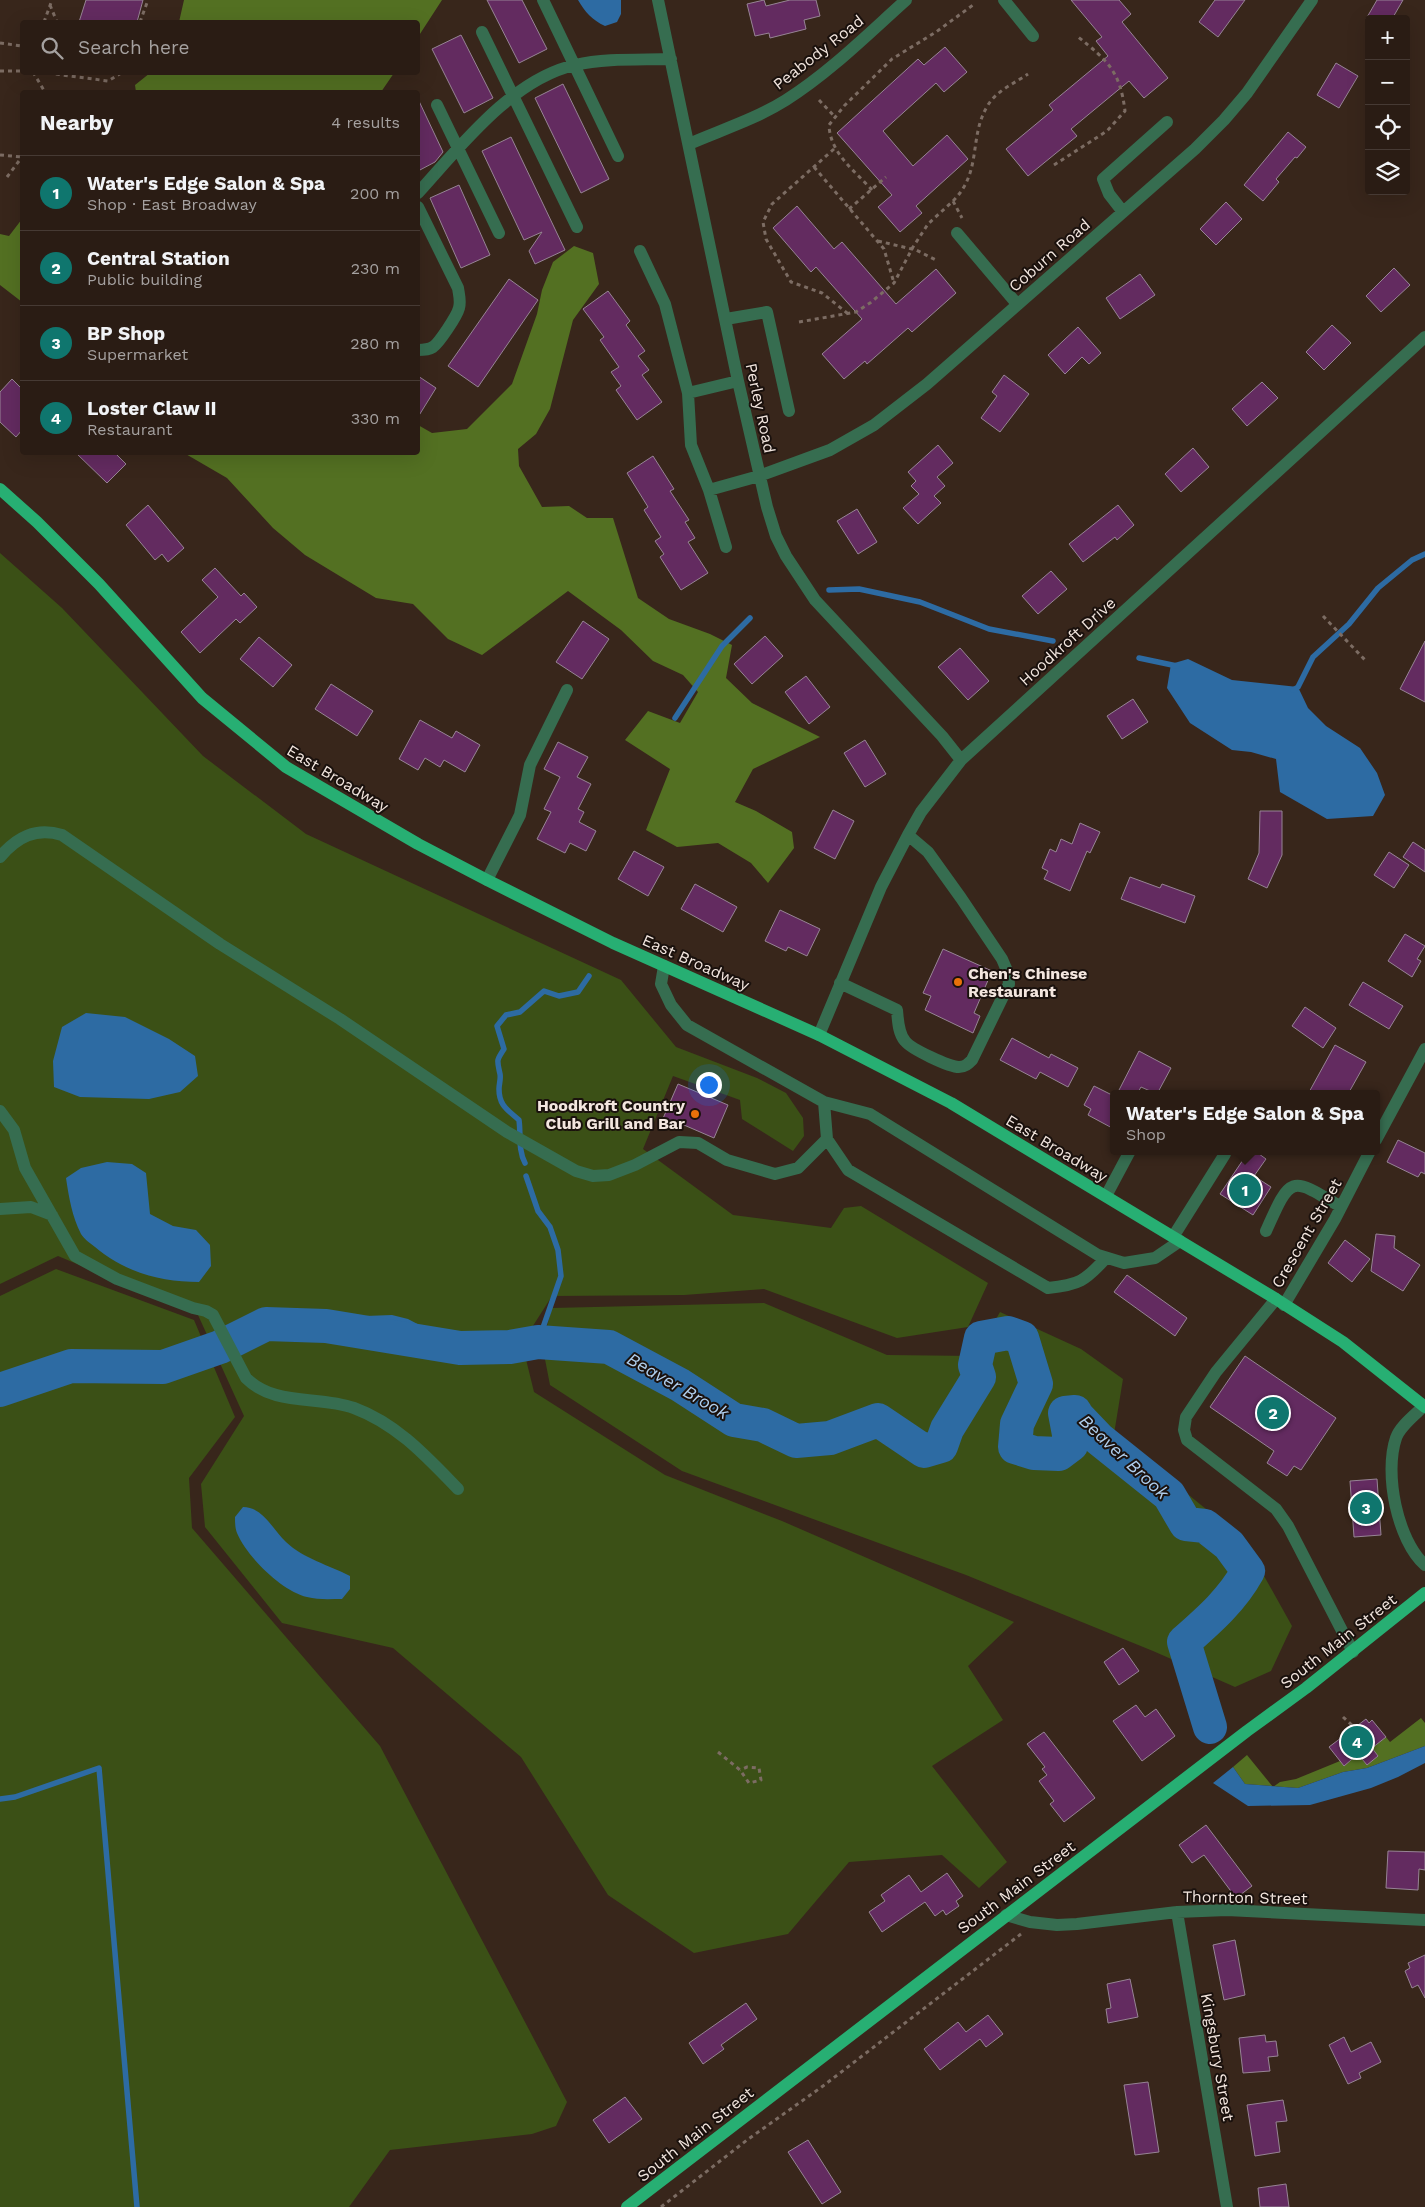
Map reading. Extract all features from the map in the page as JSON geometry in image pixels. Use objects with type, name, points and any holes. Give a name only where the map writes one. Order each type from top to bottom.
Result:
[{"type":"main road","name":"East Broadway","points":[[0,489],[37,522],[99,584],[157,650],[218,713],[286,767],[418,844],[487,880],[664,966],[819,1035],[951,1104],[1177,1239],[1343,1342],[1424,1406]]},
{"type":"main road","name":"South Main Street","points":[[627,2207],[1195,1770],[1353,1652],[1425,1593]]},
{"type":"street","points":[[543,0],[618,156]]},
{"type":"street","name":"Perley Road","points":[[658,0],[738,381],[759,476],[776,536],[786,556],[809,592],[942,736],[961,760]]},
{"type":"street","name":"Peabody Road","points":[[689,144],[759,114],[785,100],[828,68],[906,0]]},
{"type":"street","points":[[1004,0],[1033,36]]},
{"type":"street","name":"Coburn Road","points":[[709,490],[759,476],[830,450],[874,425],[926,384],[1195,149],[1247,94],[1312,0]]},
{"type":"street","points":[[482,32],[577,227]]},
{"type":"street","points":[[420,191],[459,148],[513,97],[539,78],[574,65],[592,62],[671,59]]},
{"type":"street","points":[[438,105],[499,233]]},
{"type":"street","points":[[1124,212],[1109,194],[1104,179],[1167,122]]},
{"type":"street","points":[[420,211],[458,288],[460,298],[460,307],[456,315],[434,346],[420,350]]},
{"type":"street","points":[[957,233],[1017,304]]},
{"type":"street","points":[[640,251],[665,304],[688,393],[691,445],[709,490],[726,547]]},
{"type":"street","points":[[726,320],[767,312],[789,411]]},
{"type":"street","name":"Hoodkroft Drive","points":[[819,1035],[881,888],[908,835],[921,812],[961,760],[1425,337]]},
{"type":"street","points":[[688,393],[738,381]]},
{"type":"street","points":[[487,880],[520,815],[530,765],[567,690]]},
{"type":"street","points":[[0,857],[12,844],[31,833],[50,831],[62,835],[220,944],[340,1019],[506,1132],[576,1172],[593,1176],[609,1175],[679,1142],[698,1143],[727,1160],[775,1174],[798,1168],[826,1139]]},
{"type":"street","points":[[840,983],[897,1010],[901,1034],[906,1042],[916,1049],[956,1067],[965,1066],[972,1060],[1009,984],[1008,973],[1002,959],[928,852],[908,835]]},
{"type":"street","points":[[664,966],[661,984],[671,1005],[687,1025],[824,1102],[870,1114],[1098,1255],[1106,1258],[1124,1263],[1155,1258],[1177,1239],[1224,1155]]},
{"type":"street","points":[[1380,1133],[1425,1049]]},
{"type":"street","points":[[824,1102],[826,1139],[848,1170],[1048,1288],[1072,1285],[1090,1276],[1106,1258]]},
{"type":"street","points":[[0,1111],[14,1130],[25,1168],[75,1256],[117,1280],[213,1315],[237,1363],[253,1386],[274,1396],[351,1407],[381,1419],[418,1447],[458,1488]]},
{"type":"street","points":[[1106,1196],[1128,1155]]},
{"type":"street","name":"Crescent Street","points":[[1353,1652],[1288,1526],[1276,1509],[1187,1440],[1184,1430],[1186,1417],[1216,1372],[1280,1302],[1341,1207],[1368,1155]]},
{"type":"street","points":[[1266,1231],[1280,1198],[1287,1190],[1296,1185],[1305,1186],[1341,1207]]},
{"type":"street","points":[[0,1209],[31,1207],[52,1215]]},
{"type":"street","points":[[1424,1406],[1397,1436],[1390,1463],[1395,1503],[1404,1531],[1419,1560],[1425,1565]]},
{"type":"street","name":"Thornton Street","points":[[1006,1915],[1030,1922],[1077,1924],[1177,1912],[1227,1910],[1425,1920]]},
{"type":"street","name":"Kingsbury Street","points":[[1177,1912],[1227,2207]]},
{"type":"path","points":[[45,20],[52,0]]},
{"type":"path","points":[[141,20],[148,0]]},
{"type":"path","points":[[50,5],[56,20]]},
{"type":"path","points":[[872,190],[834,149],[829,125],[892,59],[936,32],[973,5]]},
{"type":"path","points":[[1054,165],[1107,131],[1125,111],[1118,78],[1099,54],[1077,36]]},
{"type":"path","points":[[0,42],[20,46]]},
{"type":"path","points":[[0,71],[20,71]]},
{"type":"path","points":[[799,322],[863,309],[894,283],[928,224],[963,191],[968,182],[978,130],[988,104],[995,96],[1028,74]]},
{"type":"path","points":[[35,75],[45,90]]},
{"type":"path","points":[[59,75],[98,81],[108,81],[118,75]]},
{"type":"path","points":[[819,100],[835,117]]},
{"type":"path","points":[[834,149],[772,204],[763,222],[763,231],[791,282],[822,293],[847,313]]},
{"type":"path","points":[[0,154],[20,157]]},
{"type":"path","points":[[7,177],[20,160]]},
{"type":"path","points":[[814,167],[884,249],[894,283]]},
{"type":"path","points":[[850,209],[886,176]]},
{"type":"path","points":[[953,201],[963,221],[963,226],[957,233]]},
{"type":"path","points":[[878,241],[912,249],[936,260]]},
{"type":"path","points":[[1323,616],[1366,661]]},
{"type":"path","points":[[1344,1717],[1354,1726]]},
{"type":"path","points":[[718,1752],[740,1770],[749,1783],[761,1780],[759,1768],[747,1767],[740,1770]]},
{"type":"path","points":[[661,2207],[1017,1938],[1030,1922]]},
{"type":"green space","points":[[184,0],[442,0],[420,34],[420,20],[179,20]]},
{"type":"green space","points":[[148,75],[393,75],[382,90],[136,90],[135,85]]},
{"type":"green space","points":[[20,222],[20,300],[0,285],[0,234],[9,236]]},
{"type":"green space","points":[[574,246],[593,253],[599,284],[573,320],[550,409],[536,434],[518,449],[519,466],[542,507],[569,506],[587,518],[613,518],[638,598],[669,619],[710,634],[732,645],[726,678],[752,703],[820,737],[753,769],[735,802],[756,811],[792,832],[794,848],[768,883],[751,863],[718,843],[677,847],[646,830],[670,769],[625,740],[648,711],[680,723],[698,692],[683,675],[653,661],[621,630],[568,591],[482,655],[448,639],[413,604],[376,598],[305,555],[273,528],[227,478],[187,455],[420,455],[420,426],[432,433],[467,429],[512,384],[537,314],[542,290],[553,262]]},
{"type":"green space","points":[[0,553],[62,608],[203,756],[306,834],[621,980],[676,1047],[757,1078],[786,1093],[803,1118],[804,1136],[793,1151],[742,1119],[740,1100],[673,1076],[643,1149],[733,1215],[831,1228],[844,1208],[861,1206],[988,1283],[968,1327],[897,1338],[764,1289],[684,1295],[552,1296],[522,1343],[534,1392],[665,1475],[782,1521],[1014,1622],[968,1666],[1003,1720],[932,1766],[1007,1862],[979,1888],[942,1855],[849,1862],[788,1934],[694,1953],[608,1895],[521,1757],[393,1648],[282,1623],[205,1527],[201,1484],[244,1416],[198,1315],[58,1256],[0,1284]]},
{"type":"green space","points":[[56,1269],[194,1320],[235,1417],[189,1478],[192,1528],[380,1746],[567,2102],[556,2126],[532,2134],[390,2150],[349,2207],[0,2207],[0,1296]]},
{"type":"green space","points":[[764,1303],[887,1355],[975,1356],[1000,1312],[1081,1349],[1123,1379],[1114,1434],[1244,1540],[1292,1626],[1271,1671],[1235,1687],[1153,1651],[966,1575],[682,1471],[550,1385],[542,1344],[552,1308]]},
{"type":"green space","points":[[1421,1718],[1425,1723],[1425,1746],[1367,1768],[1343,1772],[1298,1788],[1274,1786],[1280,1782],[1296,1779],[1340,1761],[1344,1766],[1358,1754],[1367,1765],[1378,1756],[1372,1748],[1386,1737],[1390,1742]]},
{"type":"green space","points":[[1247,1755],[1272,1786],[1245,1784],[1233,1767]]},
{"type":"water","points":[[578,0],[621,0],[621,14],[617,22],[605,26],[589,15]]},
{"type":"water","points":[[1188,659],[1232,680],[1298,687],[1308,708],[1326,726],[1360,748],[1377,773],[1385,795],[1373,816],[1327,819],[1280,792],[1276,759],[1251,752],[1232,750],[1190,723],[1167,688],[1171,664]]},
{"type":"water","points":[[86,1013],[125,1017],[169,1039],[195,1056],[198,1076],[180,1092],[149,1099],[80,1097],[54,1087],[53,1061],[62,1027]]},
{"type":"water","points":[[107,1162],[132,1164],[146,1173],[150,1214],[173,1226],[196,1230],[210,1245],[211,1266],[199,1282],[157,1278],[131,1269],[106,1256],[82,1236],[73,1214],[66,1178],[81,1168]]},
{"type":"water","points":[[392,1315],[408,1319],[427,1329],[466,1341],[488,1343],[533,1338],[535,1355],[521,1354],[473,1361],[394,1335],[373,1333],[327,1342],[275,1334],[280,1321],[294,1319],[342,1321],[365,1316]]},
{"type":"water","points":[[243,1507],[250,1508],[262,1515],[293,1548],[350,1576],[350,1589],[342,1599],[315,1599],[297,1594],[266,1572],[249,1552],[237,1533],[235,1517]]},
{"type":"water","points":[[1425,1746],[1425,1763],[1398,1777],[1371,1788],[1310,1805],[1248,1806],[1213,1783],[1233,1767],[1245,1784],[1298,1788],[1343,1772],[1367,1768]]},
{"type":"building","points":[[86,0],[143,0],[138,20],[80,20]]},
{"type":"building","points":[[487,0],[522,0],[547,49],[519,63]]},
{"type":"building","points":[[764,0],[766,6],[790,0],[816,0],[820,16],[804,20],[806,29],[770,38],[769,33],[755,36],[747,4]]},
{"type":"building","points":[[1071,0],[1119,0],[1131,14],[1122,22],[1168,78],[1144,98],[1129,81],[1071,129],[1077,136],[1028,176],[1006,149],[1053,110],[1049,105],[1108,56],[1096,41],[1102,37]]},
{"type":"building","points":[[1215,0],[1245,0],[1218,37],[1199,22]]},
{"type":"building","points":[[1377,0],[1403,0],[1394,15],[1368,15]]},
{"type":"building","points":[[461,35],[493,98],[464,113],[432,49]]},
{"type":"building","points":[[945,47],[967,72],[944,92],[936,83],[883,131],[913,166],[947,135],[968,159],[916,206],[922,213],[900,232],[878,207],[892,195],[837,133],[918,59],[924,65]]},
{"type":"building","points":[[1336,63],[1358,76],[1339,108],[1317,95]]},
{"type":"building","points":[[563,84],[609,179],[581,193],[535,98]]},
{"type":"building","points":[[420,103],[443,152],[435,162],[420,170]]},
{"type":"building","points":[[1288,132],[1306,147],[1276,179],[1279,182],[1263,201],[1244,185]]},
{"type":"building","points":[[511,137],[565,250],[535,264],[529,251],[542,232],[524,240],[482,151]]},
{"type":"building","points":[[459,185],[490,255],[461,268],[430,198]]},
{"type":"building","points":[[1226,202],[1242,219],[1216,245],[1200,229]]},
{"type":"building","points":[[797,206],[834,249],[842,242],[896,304],[936,269],[956,293],[912,332],[908,328],[867,364],[865,361],[844,379],[822,354],[862,319],[816,267],[811,272],[773,228]]},
{"type":"building","points":[[1394,268],[1410,285],[1381,312],[1366,296]]},
{"type":"building","points":[[1140,274],[1155,295],[1120,319],[1106,298]]},
{"type":"building","points":[[509,279],[538,300],[478,387],[448,366]]},
{"type":"building","points":[[608,291],[630,321],[626,325],[645,351],[638,356],[649,370],[642,375],[662,402],[637,420],[616,390],[621,386],[611,372],[619,367],[600,340],[604,337],[583,309]]},
{"type":"building","points":[[1332,325],[1351,343],[1324,370],[1306,352]]},
{"type":"building","points":[[1078,327],[1101,353],[1089,364],[1082,357],[1065,374],[1048,355]]},
{"type":"building","points":[[1004,375],[1029,394],[1000,432],[981,418],[997,396],[992,392]]},
{"type":"building","points":[[420,377],[436,388],[420,414]]},
{"type":"building","points":[[12,379],[20,387],[20,432],[16,437],[0,422],[0,392]]},
{"type":"building","points":[[1262,382],[1278,398],[1247,426],[1232,409]]},
{"type":"building","points":[[938,445],[953,463],[937,477],[945,486],[934,496],[941,503],[918,524],[903,508],[919,494],[911,486],[916,481],[908,472]]},
{"type":"building","points":[[1193,448],[1209,467],[1181,492],[1165,474]]},
{"type":"building","points":[[78,455],[117,455],[126,464],[107,483]]},
{"type":"building","points":[[653,456],[674,489],[670,491],[689,520],[685,522],[695,538],[688,542],[708,573],[681,590],[660,557],[664,554],[655,541],[661,537],[644,510],[648,507],[627,473]]},
{"type":"building","points":[[148,505],[184,548],[168,562],[162,554],[155,560],[126,525]]},
{"type":"building","points":[[1118,505],[1134,525],[1117,540],[1115,537],[1083,562],[1069,544]]},
{"type":"building","points":[[857,509],[877,542],[858,554],[837,521]]},
{"type":"building","points":[[215,568],[241,596],[244,593],[257,607],[240,623],[236,619],[200,653],[181,632],[218,597],[202,580]]},
{"type":"building","points":[[1051,571],[1067,589],[1038,614],[1022,596]]},
{"type":"building","points":[[583,621],[609,639],[582,679],[556,662]]},
{"type":"building","points":[[765,636],[783,656],[752,684],[734,664]]},
{"type":"building","points":[[259,637],[292,665],[273,687],[240,659]]},
{"type":"building","points":[[1425,641],[1425,702],[1400,689]]},
{"type":"building","points":[[960,648],[989,681],[968,700],[938,667]]},
{"type":"building","points":[[806,676],[830,707],[809,724],[785,692]]},
{"type":"building","points":[[331,684],[373,711],[357,736],[315,709]]},
{"type":"building","points":[[1133,699],[1148,722],[1122,739],[1107,716]]},
{"type":"building","points":[[420,720],[452,738],[456,731],[480,745],[465,772],[444,760],[440,767],[425,758],[418,770],[399,759]]},
{"type":"building","points":[[865,740],[886,774],[865,787],[844,753]]},
{"type":"building","points":[[558,742],[588,757],[577,777],[591,784],[578,809],[584,812],[579,822],[596,831],[586,851],[570,843],[565,853],[537,839],[551,812],[544,809],[560,777],[544,769]]},
{"type":"building","points":[[833,810],[854,821],[835,859],[814,848]]},
{"type":"building","points":[[1260,811],[1282,811],[1282,855],[1267,888],[1248,879],[1259,853]]},
{"type":"building","points":[[1080,823],[1100,832],[1090,853],[1087,851],[1070,891],[1044,879],[1048,871],[1042,868],[1050,849],[1056,852],[1061,839],[1072,844]]},
{"type":"building","points":[[1413,842],[1425,850],[1425,872],[1403,857]]},
{"type":"building","points":[[634,851],[664,867],[648,896],[618,879]]},
{"type":"building","points":[[1389,852],[1409,865],[1394,888],[1374,875]]},
{"type":"building","points":[[1130,877],[1160,888],[1162,884],[1195,896],[1185,923],[1121,899]]},
{"type":"building","points":[[695,884],[737,907],[723,932],[681,909]]},
{"type":"building","points":[[780,910],[820,929],[807,956],[788,947],[786,951],[765,941]]},
{"type":"building","points":[[1405,934],[1425,946],[1417,959],[1421,961],[1412,977],[1388,961]]},
{"type":"building","name":"Chen's Chinese Restaurant","points":[[943,949],[992,971],[974,1013],[980,1016],[973,1033],[925,1010],[931,996],[923,993]]},
{"type":"building","points":[[1363,982],[1403,1006],[1389,1029],[1349,1005]]},
{"type":"building","points":[[1305,1007],[1336,1028],[1323,1048],[1292,1026]]},
{"type":"building","points":[[1012,1038],[1049,1058],[1051,1054],[1078,1068],[1068,1087],[1040,1072],[1036,1079],[1000,1060]]},
{"type":"building","points":[[1335,1045],[1366,1062],[1350,1090],[1310,1090]]},
{"type":"building","points":[[1139,1051],[1171,1068],[1159,1090],[1148,1090],[1141,1087],[1139,1090],[1119,1090]]},
{"type":"building","name":"Hoodkroft Country Club Grill and Bar","points":[[678,1084],[728,1105],[714,1138],[677,1122],[674,1128],[661,1123]]},
{"type":"building","points":[[1094,1086],[1110,1094],[1110,1127],[1088,1115],[1091,1109],[1084,1105]]},
{"type":"building","points":[[1398,1140],[1425,1153],[1425,1174],[1421,1172],[1418,1177],[1387,1162]]},
{"type":"building","points":[[1246,1155],[1260,1155],[1266,1159],[1254,1176],[1271,1187],[1253,1215],[1220,1194]]},
{"type":"building","points":[[1376,1234],[1395,1236],[1394,1248],[1420,1265],[1403,1291],[1371,1271]]},
{"type":"building","points":[[1345,1240],[1370,1259],[1352,1282],[1328,1263]]},
{"type":"building","points":[[1127,1275],[1187,1318],[1175,1336],[1114,1292]]},
{"type":"building","points":[[1245,1356],[1336,1418],[1301,1470],[1294,1466],[1287,1476],[1267,1463],[1274,1451],[1210,1407]]},
{"type":"building","points":[[1377,1479],[1381,1535],[1354,1537],[1350,1481]]},
{"type":"building","points":[[1123,1648],[1139,1671],[1119,1685],[1104,1662]]},
{"type":"building","points":[[1136,1705],[1145,1717],[1156,1709],[1175,1736],[1142,1761],[1113,1721]]},
{"type":"building","points":[[1366,1719],[1369,1723],[1372,1720],[1386,1737],[1372,1748],[1378,1756],[1367,1765],[1358,1754],[1344,1766],[1329,1747]]},
{"type":"building","points":[[1044,1732],[1095,1798],[1064,1822],[1050,1804],[1054,1801],[1039,1781],[1047,1775],[1042,1769],[1045,1767],[1027,1744]]},
{"type":"building","points":[[1206,1825],[1252,1886],[1236,1898],[1204,1855],[1192,1863],[1179,1845]]},
{"type":"building","points":[[1388,1851],[1425,1852],[1425,1870],[1419,1869],[1418,1890],[1386,1888]]},
{"type":"building","points":[[947,1873],[963,1896],[956,1901],[959,1906],[946,1915],[943,1910],[935,1916],[925,1902],[882,1932],[869,1912],[885,1901],[881,1895],[909,1875],[921,1892]]},
{"type":"building","points":[[1235,1940],[1245,1995],[1224,2000],[1213,1945]]},
{"type":"building","points":[[1425,1955],[1425,1998],[1418,1985],[1412,1988],[1405,1971],[1410,1968],[1408,1963]]},
{"type":"building","points":[[1130,1979],[1138,2017],[1108,2023],[1106,2009],[1111,2008],[1107,1984]]},
{"type":"building","points":[[746,2003],[757,2019],[721,2045],[724,2049],[703,2064],[689,2043]]},
{"type":"building","points":[[988,2015],[1003,2034],[986,2047],[980,2039],[940,2070],[924,2049],[958,2022],[966,2032]]},
{"type":"building","points":[[1265,2035],[1266,2042],[1276,2041],[1278,2056],[1268,2057],[1270,2071],[1243,2073],[1239,2038]]},
{"type":"building","points":[[1344,2037],[1351,2052],[1371,2042],[1381,2062],[1359,2073],[1361,2078],[1348,2084],[1329,2045]]},
{"type":"building","points":[[1148,2082],[1159,2152],[1135,2155],[1124,2085]]},
{"type":"building","points":[[625,2097],[642,2119],[609,2143],[593,2120]]},
{"type":"building","points":[[1283,2100],[1287,2121],[1276,2122],[1280,2152],[1255,2156],[1247,2105]]},
{"type":"building","points":[[808,2140],[841,2192],[822,2204],[788,2152]]},
{"type":"building","points":[[1286,2184],[1289,2207],[1260,2207],[1258,2188]]},
{"type":"waterway","points":[[1293,690],[1298,687],[1313,657],[1349,624],[1378,588],[1412,560],[1425,554]]},
{"type":"waterway","points":[[829,590],[859,589],[920,602],[989,629],[1053,641]]},
{"type":"waterway","points":[[675,718],[722,646],[750,618]]},
{"type":"waterway","points":[[1139,658],[1177,666]]},
{"type":"waterway","points":[[525,1163],[521,1148],[519,1120],[502,1104],[499,1095],[500,1076],[498,1061],[504,1049],[497,1026],[506,1015],[520,1012],[544,991],[559,996],[578,992],[589,976]]},
{"type":"waterway","points":[[526,1176],[538,1211],[550,1227],[558,1250],[561,1276],[538,1342]]},
{"type":"waterway","name":"Beaver Brook","points":[[0,1390],[71,1366],[163,1367],[220,1347],[266,1324],[326,1326],[460,1348],[510,1347],[538,1342],[609,1347],[680,1385],[734,1420],[763,1425],[796,1441],[830,1438],[878,1420],[924,1451],[941,1446],[947,1429],[979,1377],[975,1365],[981,1338],[1008,1333],[1022,1338],[1036,1384],[1017,1424],[1015,1447],[1034,1453],[1059,1454],[1071,1445],[1065,1413],[1075,1412],[1099,1439],[1169,1495],[1186,1524],[1205,1526],[1229,1545],[1248,1571],[1235,1591],[1211,1618],[1184,1642],[1210,1727]]},
{"type":"waterway","points":[[0,1799],[15,1797],[99,1768],[137,2207]]},
{"type":"place","name":"Chen's Chinese Restaurant","points":[[958,982]]},
{"type":"place","name":"Hoodkroft Country Club Grill and Bar","points":[[695,1114]]},
{"type":"place","name":"Water's Edge Salon & Spa","points":[[1245,1190]]},
{"type":"place","name":"Central Station","points":[[1273,1413]]},
{"type":"place","name":"BP Shop","points":[[1366,1508]]},
{"type":"place","name":"Loster Claw II","points":[[1357,1742]]}]
